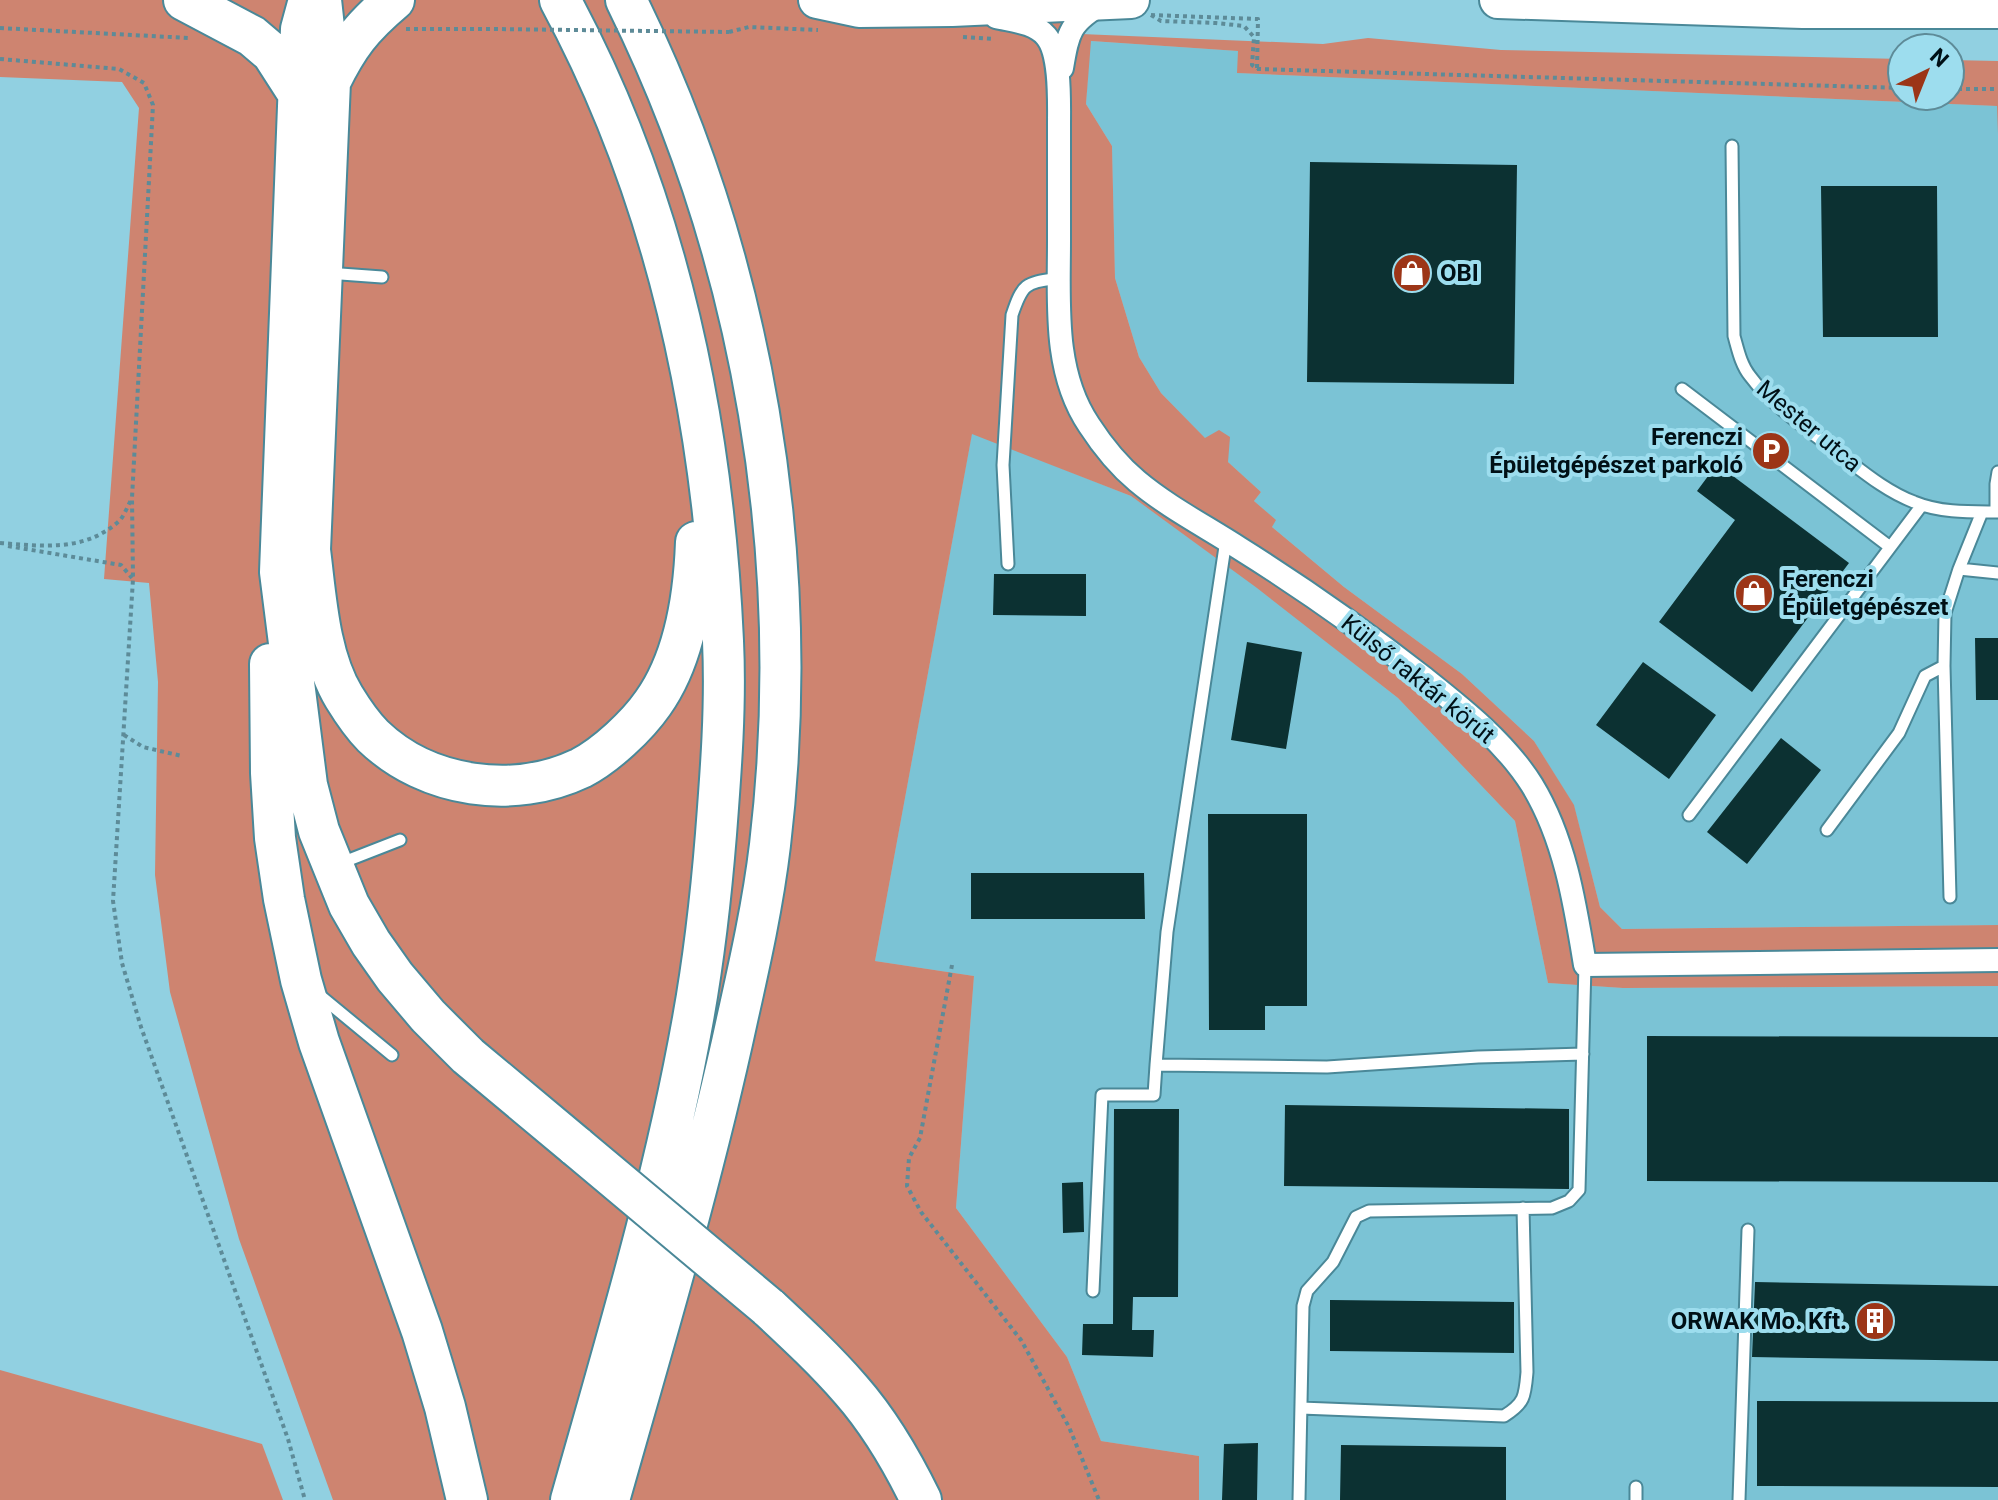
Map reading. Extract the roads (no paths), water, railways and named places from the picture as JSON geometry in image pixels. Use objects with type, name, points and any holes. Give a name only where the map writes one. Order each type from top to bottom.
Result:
[{"type":"highway","points":[[184,0],[252,36],[315,89]]},
{"type":"highway","points":[[308,0],[301,29],[315,89],[321,273],[295,561],[270,656],[275,838],[301,980],[319,1042],[422,1331],[445,1407],[467,1500]]},
{"type":"highway","points":[[321,0],[295,561],[300,742],[319,831],[349,905],[371,943],[428,1016],[468,1056],[768,1307],[809,1345],[853,1391],[881,1429],[921,1500]]},
{"type":"highway","points":[[315,89],[355,39],[394,0]]},
{"type":"highway","points":[[560,0],[580,37],[638,173],[675,298],[697,398],[714,523],[723,643],[722,758],[710,902],[693,1020],[631,1289],[571,1500]]},
{"type":"highway","points":[[609,1500],[715,1121],[754,942],[770,846],[780,679],[780,593],[767,472],[751,368],[735,295],[714,218],[668,96],[626,0]]},
{"type":"highway","points":[[295,561],[317,606],[332,671],[342,695],[372,735],[397,755],[419,768],[450,779],[503,786],[535,783],[583,767],[611,747],[652,704],[669,676],[680,647],[695,576],[697,398]]},
{"type":"main road","points":[[817,0],[859,9],[1129,5]]},
{"type":"main road","points":[[1498,0],[1803,10],[1998,10]]},
{"type":"street","name":"Külső raktár körút","points":[[1059,89],[1068,35],[1077,22],[1087,12],[1129,5]]},
{"type":"street","name":"Külső raktár körút","points":[[952,8],[1024,23],[1048,37],[1054,48],[1059,89],[1061,348],[1071,389],[1088,423],[1136,480],[1305,590],[1392,653],[1479,724],[1507,753],[1532,785],[1551,823],[1572,889],[1585,965]]},
{"type":"street","points":[[1942,10],[1968,27],[1998,27]]},
{"type":"street","points":[[1585,965],[1998,960]]},
{"type":"lane","name":"Mester utca","points":[[1732,146],[1734,336],[1747,373],[1764,393],[1790,415],[1892,492],[1922,505],[1960,512],[1997,512]]},
{"type":"lane","points":[[321,273],[382,277]]},
{"type":"lane","points":[[1008,564],[1003,465],[1012,315],[1024,288],[1033,282],[1059,278]]},
{"type":"lane","points":[[1682,389],[1890,547]]},
{"type":"lane","points":[[1997,512],[1998,472]]},
{"type":"lane","points":[[1689,815],[1922,505]]},
{"type":"lane","points":[[1950,897],[1945,613],[1982,512]]},
{"type":"lane","points":[[1093,1291],[1102,1095],[1154,1095],[1167,932],[1226,539]]},
{"type":"lane","points":[[1959,569],[1998,573]]},
{"type":"lane","points":[[1827,830],[1899,733],[1925,676],[1944,666]]},
{"type":"lane","points":[[333,866],[400,840]]},
{"type":"lane","points":[[1299,1500],[1303,1306],[1307,1291],[1333,1262],[1356,1217],[1369,1211],[1552,1208],[1569,1201],[1579,1190],[1585,965]]},
{"type":"lane","points":[[301,980],[392,1055]]},
{"type":"lane","points":[[1156,1065],[1327,1067],[1583,1054]]},
{"type":"lane","points":[[1301,1408],[1504,1416],[1517,1408],[1525,1392],[1527,1372],[1523,1208]]},
{"type":"lane","points":[[1739,1500],[1748,1230]]},
{"type":"place","name":"OBI","points":[[1412,273]]},
{"type":"place","name":"Ferenczi Épületgépészet parkoló","points":[[1771,451]]},
{"type":"place","name":"Ferenczi Épületgépészet","points":[[1754,593]]},
{"type":"place","name":"ORWAK Mo. Kft.","points":[[1875,1321]]}]
